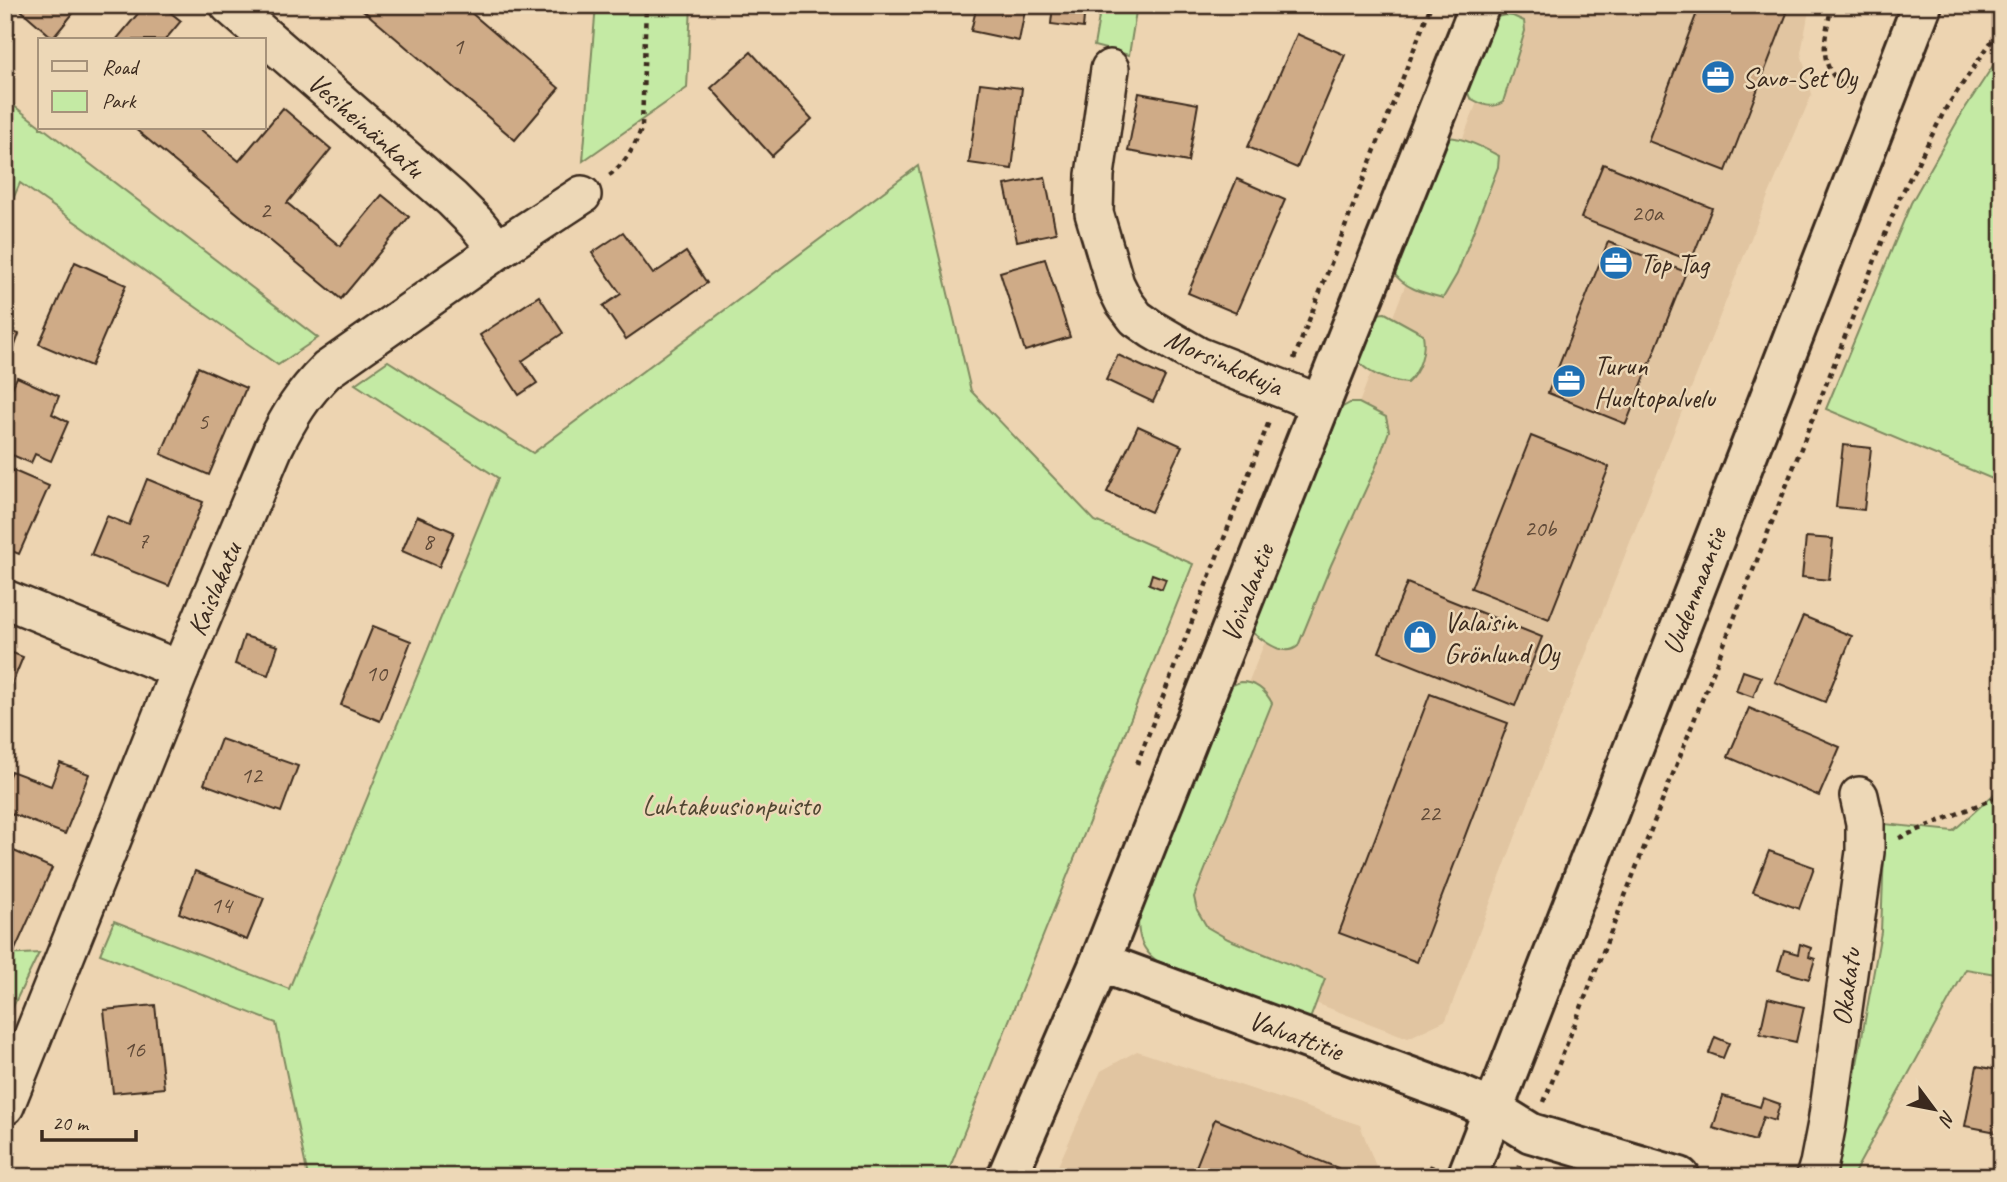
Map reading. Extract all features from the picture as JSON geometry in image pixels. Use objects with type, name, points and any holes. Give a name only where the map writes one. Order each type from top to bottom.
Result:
[{"type":"street","name":"Vesiheinänkatu","points":[[229,5],[452,199],[498,250]]},
{"type":"street","name":"Voivalantie","points":[[1018,1173],[1480,5]]},
{"type":"street","name":"Uudenmaantie","points":[[1467,1177],[1922,5]]},
{"type":"street","name":"Morsinkokuja","points":[[1110,69],[1096,175],[1094,213],[1115,284],[1124,302],[1136,318],[1198,356],[1321,404]]},
{"type":"street","name":"Kaislakatu","points":[[5,1106],[180,670],[288,418],[304,393],[350,352],[582,195]]},
{"type":"street","points":[[5,599],[180,670]]},
{"type":"street","name":"Okakatu","points":[[1815,1177],[1827,1123],[1865,852],[1865,823],[1858,796]]},
{"type":"street","name":"Valvattitie","points":[[1100,962],[1492,1109],[1531,1133],[1680,1177]]},
{"type":"path","points":[[582,195],[628,158],[639,135],[643,110],[646,5]]},
{"type":"path","points":[[1136,768],[1431,5]]},
{"type":"path","points":[[1832,5],[1824,38],[1828,68],[1837,80],[1847,86]]},
{"type":"path","points":[[1516,1177],[1899,199],[1946,108],[2002,26]]},
{"type":"path","points":[[1865,852],[2002,795]]},
{"type":"shaded area","points":[[1517,5],[1810,5],[1801,53],[1812,94],[1763,208],[1557,727],[1446,1020],[1408,1038],[1168,947],[1155,909],[1274,620]]},
{"type":"shaded area","points":[[1137,1051],[1360,1125],[1380,1177],[1053,1177],[1101,1071]]},
{"type":"green space","points":[[596,5],[691,5],[687,88],[583,161]]},
{"type":"green space","points":[[1101,5],[1137,5],[1129,55],[1094,46]]},
{"type":"green space","points":[[1505,15],[1524,21],[1525,31],[1503,102],[1494,106],[1486,105],[1470,98],[1466,88],[1493,18]]},
{"type":"green space","points":[[2002,52],[2002,483],[1826,409],[1911,203],[1962,113]]},
{"type":"green space","points":[[5,99],[38,124],[38,130],[46,130],[318,338],[278,365],[20,183],[5,217]]},
{"type":"green space","points":[[1448,137],[1468,141],[1499,156],[1498,167],[1457,274],[1443,298],[1409,286],[1393,272]]},
{"type":"green space","name":"Luhtakuusionpuisto","points":[[918,166],[971,391],[1095,521],[1193,564],[946,1177],[308,1177],[276,1023],[100,954],[114,921],[289,989],[498,478],[355,384],[388,361],[533,453]]},
{"type":"green space","points":[[1385,313],[1423,334],[1421,361],[1407,383],[1378,376],[1365,368],[1355,356],[1376,314]]},
{"type":"green space","points":[[1350,403],[1359,403],[1386,417],[1389,431],[1298,646],[1281,650],[1253,633],[1251,620],[1333,416]]},
{"type":"green space","points":[[1240,682],[1251,683],[1259,688],[1272,703],[1194,897],[1197,910],[1207,927],[1228,939],[1325,979],[1310,1019],[1157,961],[1144,948],[1139,932],[1138,919],[1225,688]]},
{"type":"green space","points":[[2002,787],[2002,975],[1966,969],[1852,1177],[1824,1177],[1849,1108],[1881,932],[1885,824],[1953,831]]},
{"type":"green space","points":[[39,953],[5,1023],[5,955]]},
{"type":"building","points":[[15,5],[80,5],[53,38]]},
{"type":"building","points":[[145,5],[161,5],[181,21],[167,38],[118,38]]},
{"type":"building","points":[[357,5],[462,5],[559,88],[515,140]]},
{"type":"building","points":[[977,5],[1026,5],[1019,41],[971,31]]},
{"type":"building","points":[[1053,5],[1085,5],[1083,28],[1051,24]]},
{"type":"building","points":[[1700,5],[1767,5],[1787,13],[1726,171],[1648,141]]},
{"type":"building","points":[[1297,34],[1345,55],[1297,168],[1248,147]]},
{"type":"building","points":[[751,52],[812,119],[772,156],[711,88]]},
{"type":"building","points":[[980,83],[1022,88],[1012,169],[969,163]]},
{"type":"building","points":[[1139,93],[1198,104],[1188,162],[1128,151]]},
{"type":"building","points":[[283,108],[331,149],[287,203],[340,246],[382,195],[409,217],[341,299],[136,130],[201,130],[239,161]]},
{"type":"building","points":[[1603,164],[1712,208],[1691,261],[1581,218]]},
{"type":"building","points":[[1045,177],[1056,233],[1017,241],[1005,185]]},
{"type":"building","points":[[1237,179],[1285,200],[1236,313],[1188,293]]},
{"type":"building","points":[[623,232],[653,274],[686,252],[707,283],[626,339],[603,306],[621,294],[592,253]]},
{"type":"building","points":[[1608,242],[1686,272],[1626,424],[1548,393]]},
{"type":"building","points":[[1045,259],[1070,337],[1025,351],[1000,272]]},
{"type":"building","points":[[75,262],[126,285],[91,366],[39,344]]},
{"type":"building","points":[[539,296],[563,333],[522,361],[537,383],[519,395],[480,335]]},
{"type":"building","points":[[5,329],[19,334],[7,368],[5,368]]},
{"type":"building","points":[[1118,355],[1165,377],[1153,402],[1106,380]]},
{"type":"building","points":[[198,367],[246,388],[209,475],[161,454]]},
{"type":"building","points":[[17,377],[59,396],[52,414],[68,422],[51,461],[35,454],[31,463],[5,452],[5,403]]},
{"type":"building","points":[[1138,426],[1182,446],[1151,512],[1107,492]]},
{"type":"building","points":[[1531,436],[1609,467],[1549,619],[1471,588]]},
{"type":"building","points":[[1843,445],[1871,448],[1864,510],[1836,507]]},
{"type":"building","points":[[5,467],[49,486],[19,554],[5,548]]},
{"type":"building","points":[[147,479],[203,502],[169,586],[91,555],[107,516],[129,525]]},
{"type":"building","points":[[417,516],[454,532],[439,567],[402,551]]},
{"type":"building","points":[[1806,537],[1833,539],[1829,580],[1802,577]]},
{"type":"building","points":[[1152,574],[1166,579],[1162,589],[1149,584]]},
{"type":"building","points":[[1407,583],[1542,637],[1515,706],[1379,652]]},
{"type":"building","points":[[1803,616],[1852,636],[1825,702],[1775,682]]},
{"type":"building","points":[[373,626],[411,641],[380,721],[341,705]]},
{"type":"building","points":[[244,636],[278,646],[268,675],[235,664]]},
{"type":"building","points":[[5,650],[23,657],[5,701]]},
{"type":"building","points":[[1743,671],[1761,677],[1753,697],[1736,691]]},
{"type":"building","points":[[1430,694],[1508,723],[1417,962],[1339,933]]},
{"type":"building","points":[[1749,708],[1840,747],[1819,796],[1728,757]]},
{"type":"building","points":[[221,739],[298,766],[281,812],[204,784]]},
{"type":"building","points":[[60,763],[89,774],[65,834],[5,811],[5,786],[11,771],[51,786]]},
{"type":"building","points":[[5,847],[52,868],[14,952],[5,948]]},
{"type":"building","points":[[1769,851],[1814,867],[1799,909],[1753,892]]},
{"type":"building","points":[[195,871],[264,898],[247,940],[179,913]]},
{"type":"building","points":[[1800,944],[1811,948],[1809,957],[1815,959],[1809,979],[1778,970],[1784,950],[1798,954]]},
{"type":"building","points":[[1768,998],[1804,1007],[1796,1042],[1760,1034]]},
{"type":"building","points":[[155,1005],[164,1088],[113,1093],[104,1010]]},
{"type":"building","points":[[1715,1037],[1729,1043],[1723,1058],[1709,1053]]},
{"type":"building","points":[[1977,1066],[2002,1071],[2002,1133],[1965,1126]]},
{"type":"building","points":[[1723,1096],[1760,1107],[1763,1098],[1780,1104],[1775,1121],[1763,1117],[1755,1141],[1713,1128]]},
{"type":"building","points":[[1215,1119],[1338,1168],[1334,1177],[1192,1177]]},
{"type":"place","name":"Savo-Set Oy","points":[[1718,77]]},
{"type":"place","name":"Top Tag","points":[[1616,263]]},
{"type":"place","name":"Turun Huoltopalvelu","points":[[1569,381]]},
{"type":"place","name":"Valaisin Grönlund Oy","points":[[1420,637]]}]
